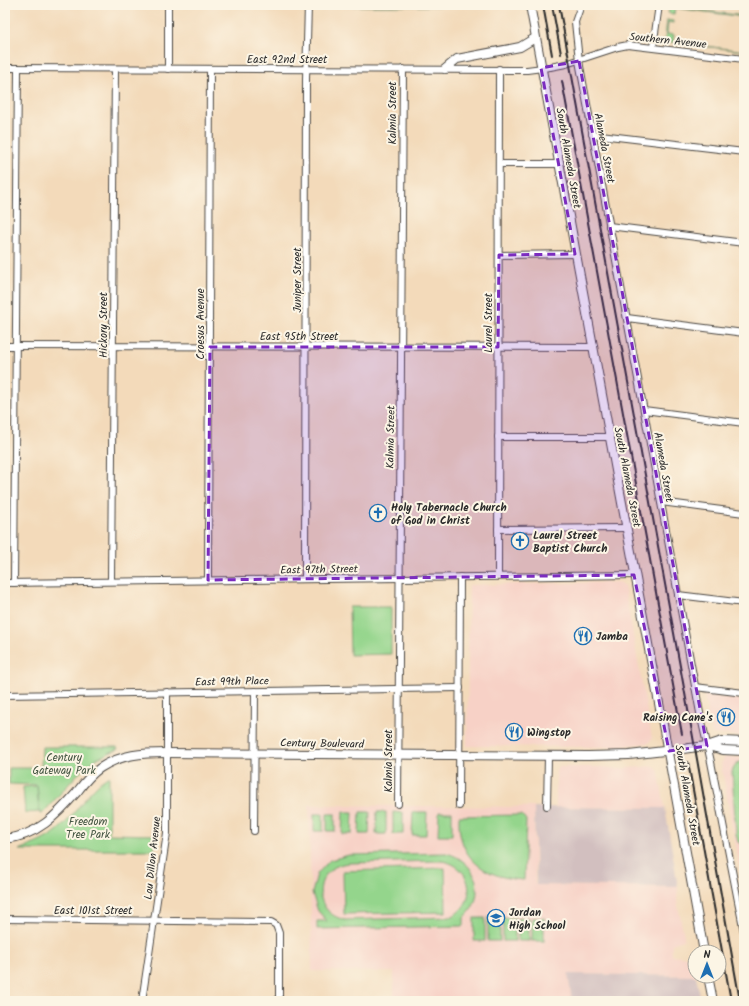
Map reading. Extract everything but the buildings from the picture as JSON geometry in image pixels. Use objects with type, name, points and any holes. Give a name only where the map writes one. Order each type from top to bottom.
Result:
[{"type":"main road","name":"South Alameda Street","points":[[530,5],[634,575],[672,750],[703,944]]},
{"type":"main road","points":[[445,69],[457,59],[520,48],[535,38]]},
{"type":"main road","points":[[707,746],[722,741],[744,742]]},
{"type":"main road","points":[[707,746],[723,750],[744,751]]},
{"type":"main road","name":"Century Boulevard","points":[[5,839],[30,833],[49,821],[60,812],[90,777],[109,762],[132,754],[628,756],[707,746]]},
{"type":"main road","points":[[710,984],[713,1001]]},
{"type":"street","points":[[168,5],[168,69]]},
{"type":"street","name":"Juniper Street","points":[[305,579],[308,5]]},
{"type":"street","name":"Alameda Street","points":[[581,5],[575,22],[579,61],[695,687],[742,906],[744,932]]},
{"type":"street","points":[[653,47],[659,5]]},
{"type":"street","name":"Southern Avenue","points":[[568,64],[623,46],[653,47],[744,59]]},
{"type":"street","name":"East 92nd Street","points":[[5,68],[499,70],[541,68],[568,64]]},
{"type":"street","points":[[14,582],[18,68]]},
{"type":"street","name":"Hickory Street","points":[[111,581],[115,69]]},
{"type":"street","name":"Croesus Avenue","points":[[208,580],[210,69]]},
{"type":"street","name":"Kalmia Street","points":[[398,804],[403,69]]},
{"type":"street","name":"Laurel Street","points":[[498,576],[499,70]]},
{"type":"street","points":[[592,134],[744,152]]},
{"type":"street","points":[[499,164],[558,164]]},
{"type":"street","points":[[609,226],[744,242]]},
{"type":"street","points":[[498,254],[575,254]]},
{"type":"street","points":[[627,318],[744,333]]},
{"type":"street","name":"East 95th Street","points":[[5,346],[592,347]]},
{"type":"street","points":[[644,410],[744,423]]},
{"type":"street","points":[[498,437],[609,437]]},
{"type":"street","points":[[661,502],[744,513]]},
{"type":"street","points":[[498,529],[626,528]]},
{"type":"street","name":"East 97th Street","points":[[5,583],[634,575]]},
{"type":"street","points":[[459,806],[460,577]]},
{"type":"street","points":[[678,595],[744,603]]},
{"type":"street","points":[[695,687],[744,693]]},
{"type":"street","name":"East 99th Place","points":[[5,695],[460,688]]},
{"type":"street","points":[[254,831],[255,691]]},
{"type":"street","name":"Lou Dillon Avenue","points":[[142,1001],[167,833],[167,692]]},
{"type":"street","points":[[547,806],[548,756]]},
{"type":"street","name":"East 101st Street","points":[[5,919],[266,921],[276,925],[279,933],[279,1001]]},
{"type":"highlighted area","points":[[579,61],[707,746],[669,751],[634,575],[208,580],[210,347],[498,347],[499,255],[575,254],[541,68]]},
{"type":"shaded area","points":[[5,79],[9,79],[8,341],[5,341]]},
{"type":"shaded area","points":[[620,582],[624,586],[652,738],[649,743],[613,747],[467,746],[469,585]]},
{"type":"shaded area","name":"Raising Cane's","points":[[704,695],[744,700],[744,736],[712,734]]},
{"type":"shaded area","points":[[725,757],[744,758],[744,891],[721,764]]},
{"type":"shaded area","points":[[654,766],[658,769],[665,808],[556,807],[556,771],[559,767],[604,767],[617,769]]},
{"type":"shaded area","name":"Jordan High School","points":[[309,805],[534,807],[535,883],[538,885],[678,887],[677,901],[684,936],[683,940],[672,944],[672,955],[687,957],[687,976],[568,974],[572,1001],[394,1001],[394,972],[312,971]]},
{"type":"shaded area","points":[[534,807],[665,808],[678,887],[536,885]]},
{"type":"shaded area","points":[[568,974],[687,976],[687,984],[698,984],[701,1001],[572,1001]]},
{"type":"green space","points":[[515,5],[515,6],[317,6]]},
{"type":"green space","points":[[670,6],[744,17],[675,8],[674,14],[668,13]]},
{"type":"green space","points":[[667,20],[673,21],[673,23],[668,22],[667,34],[674,35],[673,42],[744,51],[668,42],[665,38]]},
{"type":"green space","points":[[349,607],[391,607],[391,654],[350,655]]},
{"type":"green space","name":"Century Gateway Park","points":[[42,747],[117,747],[118,749],[96,759],[77,775],[42,814],[40,814],[37,785],[9,784],[9,768],[41,768]]},
{"type":"green space","points":[[744,761],[744,845],[738,842],[736,834],[732,771],[737,763]]},
{"type":"green space","name":"Freedom Tree Park","points":[[109,776],[109,834],[156,835],[154,850],[19,850],[44,839],[58,830],[71,817],[94,788]]},
{"type":"green space","points":[[37,786],[39,812],[25,813],[23,787]]},
{"type":"green space","points":[[343,812],[353,812],[352,834],[342,834]]},
{"type":"green space","points":[[360,812],[370,812],[369,834],[359,834]]},
{"type":"green space","points":[[377,812],[386,812],[386,834],[376,834]]},
{"type":"green space","points":[[393,812],[403,813],[403,834],[393,834]]},
{"type":"green space","points":[[413,812],[427,812],[426,835],[412,835]]},
{"type":"green space","points":[[439,812],[452,812],[452,835],[438,835]]},
{"type":"green space","points":[[314,814],[323,814],[323,831],[314,831]]},
{"type":"green space","points":[[327,814],[335,814],[335,831],[327,831]]},
{"type":"green space","points":[[522,815],[526,820],[524,880],[497,875],[486,870],[468,855],[463,844],[460,831],[459,816]]},
{"type":"green space","points":[[446,853],[457,857],[472,871],[476,880],[476,900],[464,918],[464,926],[317,929],[317,921],[327,921],[318,911],[312,893],[317,874],[330,860],[349,855]],"holes":[[[440,861],[451,863],[465,876],[468,885],[468,894],[466,903],[459,911],[450,917],[345,920],[334,915],[326,908],[321,899],[320,890],[323,880],[328,872],[337,866],[349,863]]]},
{"type":"green space","points":[[445,868],[446,912],[344,914],[343,871]]},
{"type":"green space","points":[[488,917],[500,917],[500,941],[488,941]]},
{"type":"green space","points":[[474,918],[485,918],[485,941],[474,941]]},
{"type":"green space","points":[[503,918],[515,918],[515,941],[503,941]]},
{"type":"green space","points":[[518,918],[529,918],[529,941],[518,941]]},
{"type":"green space","points":[[532,918],[544,918],[544,941],[532,941]]},
{"type":"railway","points":[[543,5],[552,55]]},
{"type":"railway","points":[[552,5],[561,54]]},
{"type":"railway","points":[[559,5],[740,1001]]},
{"type":"railway","points":[[562,81],[682,734]]},
{"type":"railway","points":[[688,762],[731,1001]]},
{"type":"place","name":"Holy Tabernacle Church of God in Christ","points":[[378,513]]},
{"type":"place","name":"Laurel Street Baptist Church","points":[[520,541]]},
{"type":"place","name":"Jamba","points":[[583,636]]},
{"type":"place","name":"Raising Cane's","points":[[726,717]]},
{"type":"place","name":"Wingstop","points":[[514,732]]},
{"type":"place","name":"Jordan High School","points":[[496,918]]}]
